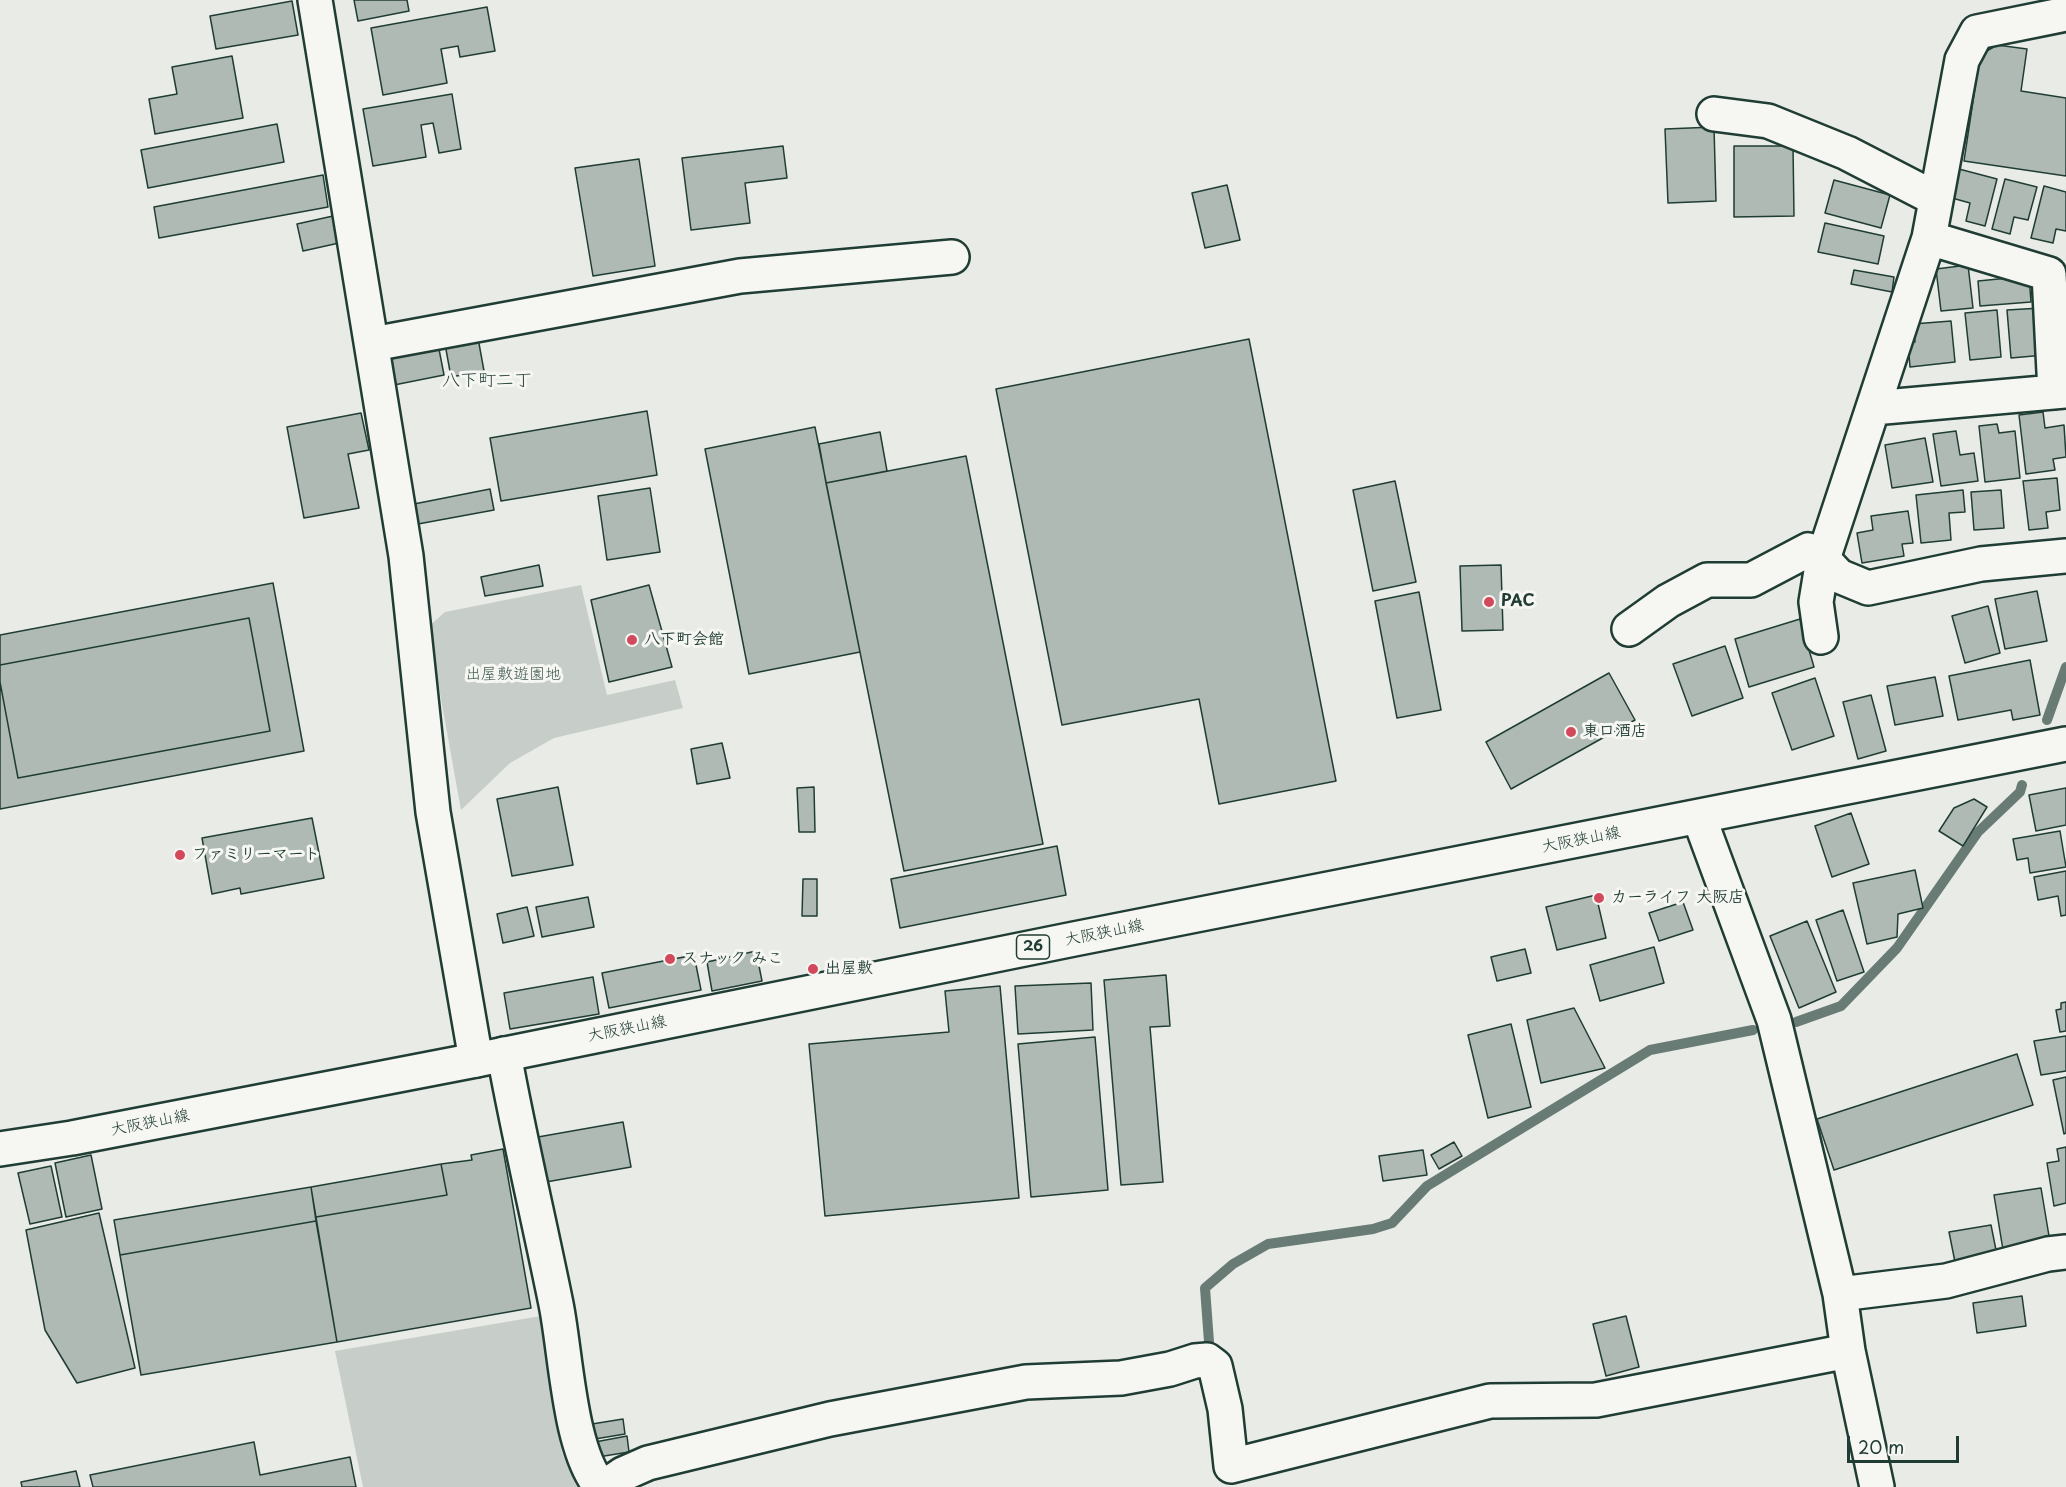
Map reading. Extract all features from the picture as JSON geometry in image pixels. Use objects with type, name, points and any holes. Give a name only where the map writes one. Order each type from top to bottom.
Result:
[{"type":"street","points":[[315,0],[406,556],[433,812],[490,1057],[556,1306],[580,1447],[590,1475],[603,1487],[623,1474],[648,1463],[830,1419],[1026,1382],[1121,1378],[1170,1369],[1195,1361],[1207,1360],[1215,1366],[1225,1409],[1231,1466],[1490,1401],[1596,1400],[1848,1351]]},
{"type":"street","points":[[1821,637],[1816,602],[1823,559],[1929,238],[1962,60],[1977,32],[2066,14]]},
{"type":"street","points":[[1714,114],[1768,121],[1846,153],[1936,199]]},
{"type":"street","points":[[1872,408],[2060,391],[2049,274],[1929,238]]},
{"type":"street","points":[[373,344],[740,276],[952,257]]},
{"type":"street","points":[[1629,629],[1668,601],[1707,580],[1751,580],[1808,550],[1823,559],[1839,576],[1868,588],[1981,564],[2066,556]]},
{"type":"street","name":"大阪狭山線","points":[[0,1149],[84,1136],[490,1057],[1074,939],[2066,744]]},
{"type":"street","points":[[1699,817],[1774,1020],[1840,1294],[1848,1351],[1877,1487]]},
{"type":"street","points":[[1840,1294],[1946,1281],[2048,1254],[2066,1252]]},
{"type":"green space","name":"出屋敷遊園地","points":[[581,585],[607,695],[675,680],[683,708],[554,738],[510,763],[461,810],[428,627],[445,612]]},
{"type":"green space","points":[[541,1316],[562,1453],[577,1487],[363,1487],[335,1351]]},
{"type":"building","points":[[354,0],[407,0],[409,11],[358,21]]},
{"type":"building","points":[[292,1],[298,35],[216,49],[210,16]]},
{"type":"building","points":[[487,7],[495,51],[460,57],[458,46],[441,49],[447,83],[383,95],[371,28]]},
{"type":"building","points":[[1997,45],[2027,49],[2021,91],[2066,98],[2066,176],[1964,161],[1980,55]]},
{"type":"building","points":[[232,56],[243,118],[155,134],[149,99],[177,94],[172,67]]},
{"type":"building","points":[[452,94],[461,149],[439,153],[433,123],[421,125],[426,157],[373,166],[363,109]]},
{"type":"building","points":[[277,124],[284,162],[148,188],[141,150]]},
{"type":"building","points":[[1714,127],[1716,201],[1668,203],[1665,129]]},
{"type":"building","points":[[783,146],[787,178],[745,183],[750,223],[691,230],[682,158]]},
{"type":"building","points":[[1734,146],[1793,146],[1794,216],[1734,217]]},
{"type":"building","points":[[639,159],[655,266],[593,276],[575,168]]},
{"type":"building","points":[[1959,169],[1997,179],[1985,226],[1966,221],[1970,203],[1952,198]]},
{"type":"building","points":[[323,175],[328,207],[159,238],[154,207]]},
{"type":"building","points":[[2005,179],[2037,187],[2028,220],[2014,217],[2010,234],[1992,229]]},
{"type":"building","points":[[1834,180],[1890,195],[1881,228],[1825,213]]},
{"type":"building","points":[[1227,185],[1240,240],[1205,248],[1192,193]]},
{"type":"building","points":[[2044,186],[2066,192],[2066,231],[2056,229],[2053,243],[2031,238]]},
{"type":"building","points":[[333,216],[339,243],[303,251],[297,224]]},
{"type":"building","points":[[1825,223],[1884,236],[1878,264],[1818,252]]},
{"type":"building","points":[[1968,265],[1973,308],[1941,311],[1936,269]]},
{"type":"building","points":[[1854,270],[1894,277],[1892,292],[1851,284]]},
{"type":"building","points":[[2029,276],[2031,302],[1980,306],[1978,281]]},
{"type":"building","points":[[2041,308],[2045,355],[2011,358],[2007,310]]},
{"type":"building","points":[[1997,310],[2001,357],[1970,360],[1965,313]]},
{"type":"building","points":[[1951,321],[1955,362],[1910,367],[1908,342],[1915,342],[1913,324]]},
{"type":"building","points":[[478,338],[484,371],[451,377],[445,344]]},
{"type":"building","points":[[1249,339],[1336,781],[1219,804],[1199,699],[1062,725],[996,389]]},
{"type":"building","points":[[438,344],[444,375],[394,385],[388,354]]},
{"type":"building","points":[[647,411],[657,475],[501,501],[490,438]]},
{"type":"building","points":[[2043,412],[2045,428],[2064,425],[2066,457],[2053,459],[2055,470],[2026,474],[2019,415]]},
{"type":"building","points":[[361,413],[369,450],[348,454],[359,508],[304,518],[287,427]]},
{"type":"building","points":[[1997,424],[1999,433],[2015,431],[2020,478],[1985,482],[1979,426]]},
{"type":"building","points":[[815,427],[860,652],[749,674],[705,449]]},
{"type":"building","points":[[1956,431],[1960,455],[1974,453],[1978,481],[1941,486],[1933,434]]},
{"type":"building","points":[[880,432],[887,471],[826,483],[819,444]]},
{"type":"building","points":[[1925,438],[1933,482],[1892,488],[1885,445]]},
{"type":"building","points":[[966,456],[1043,844],[904,871],[826,483]]},
{"type":"building","points":[[2057,478],[2060,510],[2046,512],[2048,528],[2029,530],[2023,481]]},
{"type":"building","points":[[1395,481],[1416,582],[1373,591],[1353,490]]},
{"type":"building","points":[[650,488],[660,552],[607,560],[598,496]]},
{"type":"building","points":[[490,489],[494,510],[418,524],[414,504]]},
{"type":"building","points":[[1963,490],[1965,512],[1949,513],[1951,540],[1921,543],[1916,495]]},
{"type":"building","points":[[2001,490],[2004,528],[1974,530],[1971,492]]},
{"type":"building","points":[[1908,511],[1913,543],[1902,544],[1904,556],[1862,563],[1857,533],[1873,530],[1871,516]]},
{"type":"building","points":[[539,565],[543,586],[485,596],[481,577]]},
{"type":"building","points":[[1501,565],[1503,630],[1462,631],[1460,566]]},
{"type":"building","points":[[273,583],[304,751],[0,809],[0,682],[18,778],[270,731],[249,618],[0,665],[0,635]]},
{"type":"building","name":"八下町会館","points":[[649,585],[672,667],[609,682],[591,600]]},
{"type":"building","points":[[2037,591],[2047,641],[2005,649],[1995,599]]},
{"type":"building","points":[[1419,592],[1441,710],[1397,718],[1375,601]]},
{"type":"building","points":[[1988,606],[2000,653],[1965,663],[1952,616]]},
{"type":"building","points":[[249,618],[270,731],[18,778],[0,682],[0,665]]},
{"type":"building","points":[[1800,619],[1814,667],[1749,687],[1735,639]]},
{"type":"building","points":[[1725,646],[1743,698],[1692,716],[1673,664]]},
{"type":"building","points":[[2030,660],[2040,715],[2013,720],[2011,710],[1958,720],[1949,676]]},
{"type":"building","points":[[1609,673],[1635,720],[1511,789],[1486,742]]},
{"type":"building","points":[[1935,677],[1943,716],[1895,725],[1887,686]]},
{"type":"building","points":[[1815,678],[1834,736],[1792,750],[1772,693]]},
{"type":"building","points":[[1871,695],[1886,751],[1858,759],[1843,702]]},
{"type":"building","points":[[722,743],[730,778],[697,784],[691,749]]},
{"type":"building","points":[[558,787],[573,865],[512,876],[497,799]]},
{"type":"building","points":[[814,787],[815,832],[799,832],[797,788]]},
{"type":"building","points":[[2066,788],[2066,825],[2036,831],[2029,795]]},
{"type":"building","points":[[1974,799],[1987,807],[1963,846],[1939,831],[1954,808]]},
{"type":"building","points":[[1851,813],[1869,864],[1832,877],[1815,826]]},
{"type":"building","points":[[312,818],[324,878],[241,894],[240,888],[212,894],[202,838]]},
{"type":"building","points":[[2060,831],[2066,867],[2030,873],[2028,858],[2017,860],[2013,839]]},
{"type":"building","points":[[1057,846],[1066,895],[900,928],[891,879]]},
{"type":"building","points":[[1915,870],[1923,908],[1898,914],[1897,937],[1867,944],[1853,883]]},
{"type":"building","points":[[2066,871],[2066,915],[2061,916],[2058,896],[2038,900],[2034,877]]},
{"type":"building","points":[[803,879],[817,879],[817,916],[802,916]]},
{"type":"building","points":[[1596,895],[1606,938],[1557,950],[1546,907]]},
{"type":"building","points":[[588,897],[594,927],[542,937],[536,907]]},
{"type":"building","points":[[1683,902],[1693,930],[1659,941],[1649,913]]},
{"type":"building","points":[[527,907],[534,936],[503,943],[497,914]]},
{"type":"building","points":[[1843,910],[1864,972],[1837,981],[1816,920]]},
{"type":"building","points":[[1807,921],[1836,992],[1799,1008],[1770,936]]},
{"type":"building","points":[[1654,947],[1664,983],[1600,1001],[1590,965]]},
{"type":"building","points":[[1525,949],[1531,973],[1497,981],[1491,957]]},
{"type":"building","points":[[756,951],[762,981],[712,991],[707,962]]},
{"type":"building","points":[[694,955],[701,990],[609,1008],[602,973]]},
{"type":"building","points":[[1166,975],[1170,1026],[1150,1027],[1163,1182],[1121,1185],[1104,980]]},
{"type":"building","points":[[593,977],[599,1014],[510,1029],[504,993]]},
{"type":"building","points":[[1091,983],[1093,1030],[1018,1034],[1015,986]]},
{"type":"building","points":[[1000,986],[1019,1198],[825,1216],[809,1044],[949,1032],[945,991]]},
{"type":"building","points":[[2066,1002],[2066,1031],[2060,1032],[2056,1010],[2061,1009],[2061,1003]]},
{"type":"building","points":[[1574,1008],[1605,1068],[1541,1083],[1527,1020]]},
{"type":"building","points":[[1511,1024],[1531,1107],[1488,1118],[1468,1035]]},
{"type":"building","points":[[2066,1036],[2066,1071],[2041,1075],[2034,1041]]},
{"type":"building","points":[[1095,1037],[1108,1190],[1031,1197],[1018,1044]]},
{"type":"building","points":[[2017,1054],[2033,1105],[1834,1170],[1817,1119]]},
{"type":"building","points":[[2066,1077],[2066,1133],[2064,1134],[2053,1080]]},
{"type":"building","points":[[623,1122],[631,1167],[546,1182],[538,1137]]},
{"type":"building","points":[[1454,1142],[1462,1156],[1439,1169],[1431,1155]]},
{"type":"building","points":[[2066,1147],[2066,1203],[2054,1206],[2047,1163],[2059,1161],[2057,1149]]},
{"type":"building","points":[[503,1149],[531,1308],[337,1342],[316,1217],[447,1195],[441,1164],[472,1160],[471,1155]]},
{"type":"building","points":[[1423,1150],[1427,1175],[1383,1181],[1379,1156]]},
{"type":"building","points":[[91,1155],[102,1209],[66,1217],[55,1163]]},
{"type":"building","points":[[441,1164],[447,1195],[316,1217],[311,1187]]},
{"type":"building","points":[[51,1166],[62,1217],[30,1224],[18,1173]]},
{"type":"building","points":[[311,1187],[316,1221],[120,1255],[114,1220]]},
{"type":"building","points":[[2041,1188],[2050,1242],[2003,1250],[1994,1195]]},
{"type":"building","points":[[99,1213],[135,1368],[77,1383],[45,1330],[26,1230]]},
{"type":"building","points":[[316,1221],[337,1342],[141,1375],[120,1255]]},
{"type":"building","points":[[1991,1225],[1997,1255],[1955,1262],[1949,1232]]},
{"type":"building","points":[[2022,1296],[2026,1326],[1977,1333],[1973,1303]]},
{"type":"building","points":[[1626,1316],[1639,1367],[1606,1376],[1593,1324]]},
{"type":"building","points":[[623,1419],[625,1434],[595,1439],[592,1424]]},
{"type":"building","points":[[627,1436],[629,1452],[598,1457],[595,1442]]},
{"type":"building","points":[[254,1442],[260,1475],[350,1457],[356,1487],[93,1487],[90,1475]]},
{"type":"building","points":[[76,1471],[80,1487],[22,1487],[21,1482]]},
{"type":"waterway","points":[[2047,720],[2066,667]]},
{"type":"waterway","points":[[1796,1022],[1841,1006],[1897,948],[1978,832],[2020,792],[2022,785]]},
{"type":"waterway","points":[[1205,1354],[1209,1342],[1205,1288],[1233,1264],[1268,1244],[1373,1229],[1392,1223],[1427,1186],[1650,1050],[1753,1030]]},
{"type":"place","name":"PAC","points":[[1489,602]]},
{"type":"place","name":"八下町会館","points":[[632,640]]},
{"type":"place","name":"東口酒店","points":[[1571,732]]},
{"type":"place","name":"ファミリーマート","points":[[180,855]]},
{"type":"place","name":"カーライフ 大阪店","points":[[1599,898]]},
{"type":"place","name":"スナック みこ","points":[[670,959]]},
{"type":"place","name":"出屋敷","points":[[813,969]]},
{"type":"district","name":"八下町二丁","points":[[487,381]]}]
